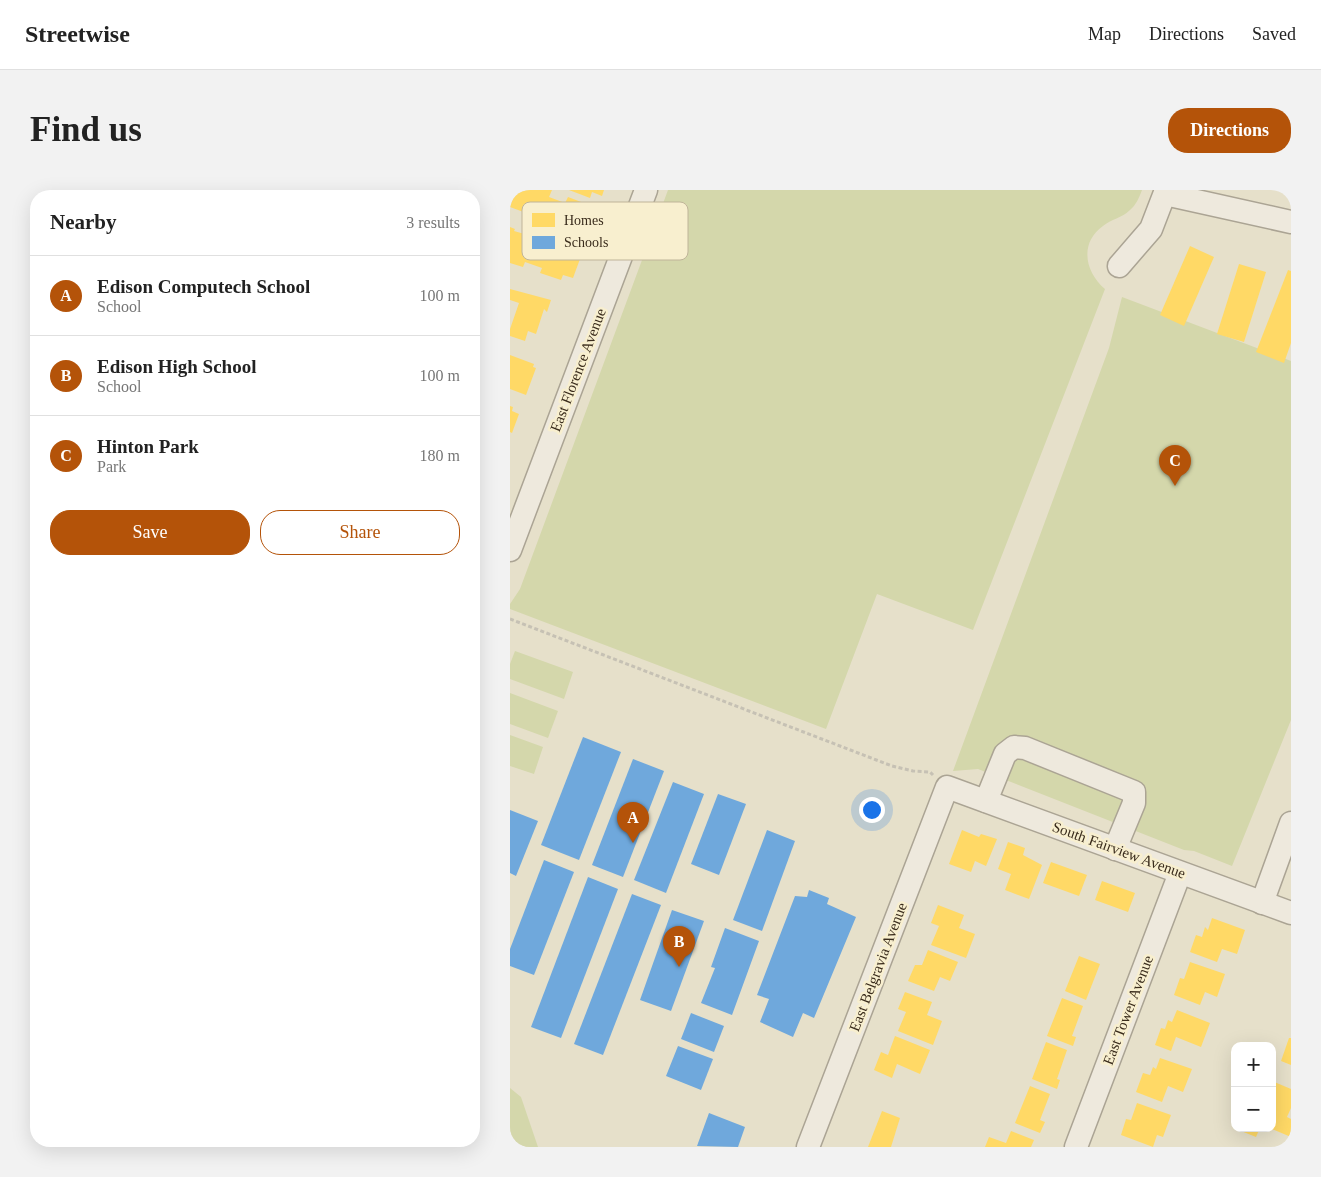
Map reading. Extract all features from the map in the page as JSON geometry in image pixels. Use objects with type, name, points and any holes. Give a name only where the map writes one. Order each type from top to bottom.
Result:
[{"type":"street","name":"East Florence Avenue","points":[[641,202],[646,190]]},
{"type":"street","points":[[1119,266],[1151,229],[1166,192],[1291,222]]},
{"type":"street","name":"East Florence Avenue","points":[[510,550],[620,260]]},
{"type":"street","points":[[986,801],[1005,754],[1014,747],[1025,748],[1134,792],[1134,803],[1115,848]]},
{"type":"street","name":"South Fairview Avenue","points":[[941,783],[1291,913]]},
{"type":"street","name":"East Belgravia Avenue","points":[[808,1147],[941,783]]},
{"type":"street","points":[[1262,903],[1291,823]]},
{"type":"street","name":"East Tower Avenue","points":[[1076,1147],[1180,872]]},
{"type":"path","points":[[510,619],[892,766],[913,771],[930,772],[941,783]]},
{"type":"green space","points":[[668,190],[1142,190],[1132,208],[1124,215],[1103,226],[1090,241],[1088,249],[1089,266],[1098,282],[1105,289],[973,630],[877,594],[826,729],[510,609],[510,604],[520,589],[642,260],[688,260],[688,202],[664,202]]},
{"type":"green space","points":[[1122,297],[1291,361],[1291,720],[1232,866],[1194,851],[1184,850],[978,769],[953,771],[1109,348]]},
{"type":"green space","points":[[515,651],[573,672],[564,699],[510,679],[510,664]]},
{"type":"green space","points":[[510,693],[558,711],[548,738],[510,724]]},
{"type":"green space","points":[[510,735],[543,747],[534,774],[510,766]]},
{"type":"green space","points":[[510,1088],[521,1097],[538,1147],[510,1147]]},
{"type":"building: Homes","points":[[516,190],[552,190],[549,197],[562,202],[522,202],[522,211],[510,207]]},
{"type":"building: Homes","points":[[569,190],[604,190],[602,196],[592,192],[590,198]]},
{"type":"building: Homes","points":[[568,197],[581,202],[566,202]]},
{"type":"building: Homes","points":[[510,227],[515,229],[514,231],[522,233],[522,260],[580,260],[573,278],[563,275],[561,280],[540,273],[542,268],[525,262],[523,267],[510,263]]},
{"type":"building: Homes","points":[[1190,246],[1214,257],[1184,326],[1160,315]]},
{"type":"building: Homes","points":[[1239,264],[1266,272],[1244,342],[1217,334]]},
{"type":"building: Homes","points":[[1288,270],[1291,271],[1291,343],[1284,363],[1256,352]]},
{"type":"building: Homes","points":[[510,289],[551,300],[547,312],[544,309],[536,334],[528,331],[525,341],[510,336],[510,329],[519,303],[510,300]]},
{"type":"building: Homes","points":[[510,355],[534,364],[533,367],[536,368],[526,395],[510,389]]},
{"type":"building: Homes","points":[[510,406],[513,407],[512,411],[519,414],[512,433],[510,432]]},
{"type":"building: Homes","points":[[962,830],[979,837],[981,834],[997,839],[986,866],[975,861],[971,872],[949,864]]},
{"type":"building: Homes","points":[[1008,842],[1025,848],[1023,855],[1042,865],[1029,899],[1005,890],[1011,874],[998,869]]},
{"type":"building: Homes","points":[[1051,862],[1087,875],[1079,896],[1043,883]]},
{"type":"building: Homes","points":[[1102,881],[1135,893],[1128,912],[1095,900]]},
{"type":"building: Homes","points":[[938,905],[964,915],[959,928],[975,934],[966,958],[931,945],[939,926],[931,923]]},
{"type":"building: Homes","points":[[1212,918],[1245,930],[1237,954],[1222,949],[1217,962],[1190,952],[1196,935],[1202,937],[1205,927],[1208,930]]},
{"type":"building: Homes","points":[[928,950],[958,962],[950,981],[940,977],[934,991],[908,981],[915,965],[922,965]]},
{"type":"building: Homes","points":[[1079,956],[1100,964],[1086,1000],[1065,991]]},
{"type":"building: Homes","points":[[1190,962],[1225,974],[1217,997],[1205,992],[1200,1005],[1174,995],[1180,978],[1184,979]]},
{"type":"building: Homes","points":[[905,992],[932,1002],[927,1015],[942,1021],[933,1045],[898,1031],[906,1012],[898,1009]]},
{"type":"building: Homes","points":[[1062,998],[1083,1006],[1072,1036],[1076,1037],[1073,1046],[1047,1036]]},
{"type":"building: Homes","points":[[1177,1010],[1210,1023],[1201,1047],[1176,1037],[1171,1051],[1155,1045],[1161,1028],[1165,1029],[1168,1020],[1172,1022]]},
{"type":"building: Homes","points":[[895,1036],[930,1050],[920,1074],[897,1064],[892,1078],[874,1070],[881,1052],[888,1055]]},
{"type":"building: Homes","points":[[1289,1038],[1291,1038],[1291,1065],[1281,1061]]},
{"type":"building: Homes","points":[[1046,1042],[1067,1050],[1057,1079],[1060,1080],[1057,1089],[1032,1079]]},
{"type":"building: Homes","points":[[1160,1058],[1192,1069],[1183,1092],[1168,1086],[1162,1102],[1136,1092],[1143,1073],[1150,1075],[1153,1067],[1156,1069]]},
{"type":"building: Homes","points":[[1276,1083],[1291,1089],[1291,1108],[1287,1117],[1291,1119],[1291,1137],[1276,1131]]},
{"type":"building: Homes","points":[[1030,1086],[1050,1094],[1040,1120],[1045,1122],[1040,1133],[1015,1123]]},
{"type":"building: Homes","points":[[1137,1103],[1171,1115],[1163,1137],[1157,1135],[1153,1147],[1121,1135],[1126,1119],[1131,1120]]},
{"type":"building: Homes","points":[[882,1111],[900,1118],[891,1147],[868,1147]]},
{"type":"building: Homes","points":[[1011,1131],[1034,1140],[1031,1147],[985,1147],[989,1137],[1006,1143]]},
{"type":"building: Homes","points":[[1244,1132],[1258,1132],[1256,1137]]},
{"type":"building: Schools","points":[[583,737],[621,752],[579,860],[541,845]]},
{"type":"building: Schools","points":[[633,759],[664,771],[623,877],[592,865]]},
{"type":"building: Schools","points":[[673,782],[704,794],[666,893],[634,880]]},
{"type":"building: Schools","points":[[718,794],[746,804],[719,875],[691,864]]},
{"type":"building: Schools","points":[[510,810],[538,821],[516,876],[510,873]]},
{"type":"building: Schools","points":[[767,830],[795,841],[762,931],[733,920]]},
{"type":"building: Schools","points":[[544,860],[574,872],[534,975],[510,966],[510,949]]},
{"type":"building: Schools","points":[[588,877],[618,889],[561,1038],[531,1027]]},
{"type":"building: Schools","points":[[809,890],[829,898],[827,904],[856,917],[814,1018],[803,1013],[793,1037],[760,1022],[769,999],[757,995],[795,896],[807,897]]},
{"type":"building: Schools","points":[[632,894],[661,905],[603,1055],[574,1044]]},
{"type":"building: Schools","points":[[672,910],[704,921],[671,1011],[640,1000]]},
{"type":"building: Schools","points":[[725,928],[759,941],[732,1015],[701,1003],[715,968],[711,967]]},
{"type":"building: Schools","points":[[691,1013],[724,1026],[714,1052],[681,1039]]},
{"type":"building: Schools","points":[[678,1046],[713,1059],[701,1090],[666,1076]]},
{"type":"building: Schools","points":[[709,1113],[745,1127],[738,1147],[697,1146]]},
{"type":"place","name":"Hinton Park","points":[[1175,486]]},
{"type":"place","name":"Edison Computech School","points":[[633,843]]},
{"type":"place","name":"Edison High School","points":[[679,967]]}]
